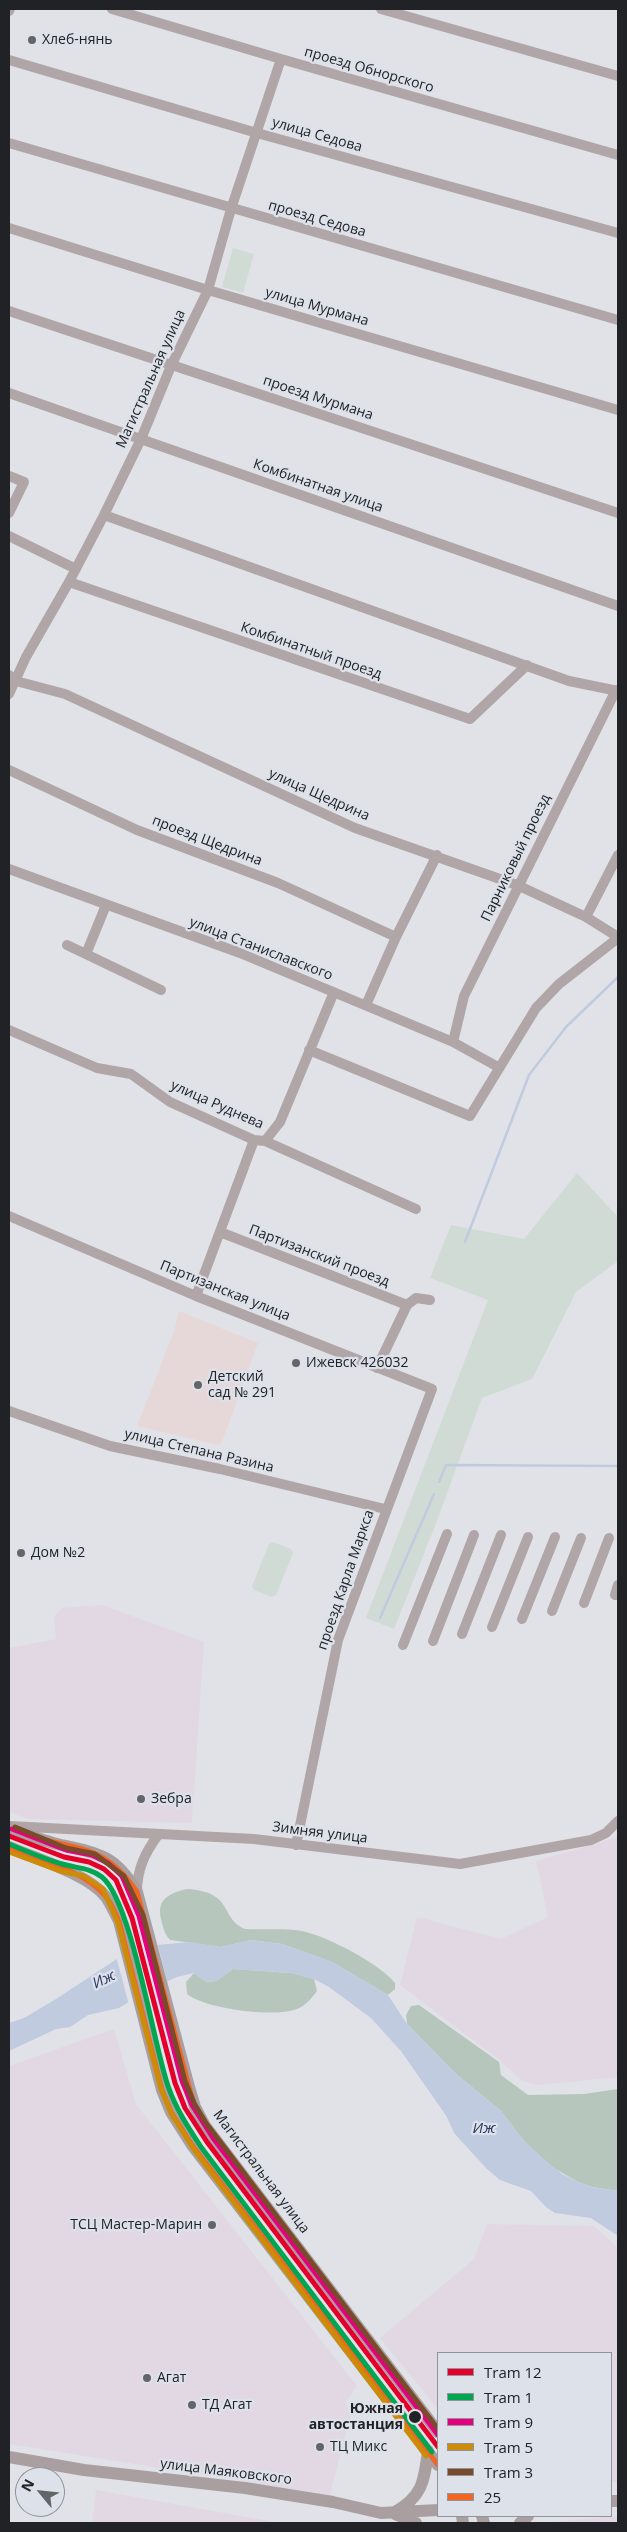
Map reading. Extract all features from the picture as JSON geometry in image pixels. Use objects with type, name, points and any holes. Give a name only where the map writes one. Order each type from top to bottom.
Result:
[{"type":"main road","name":"Магистральная улица","points":[[9,1827],[37,1839],[97,1853],[112,1861],[126,1874],[137,1892],[144,1914],[191,2094],[206,2126],[437,2431]]},
{"type":"main road","points":[[9,1847],[90,1884],[106,1897],[119,1921],[162,2090],[172,2112],[192,2145],[437,2464]]},
{"type":"main road","points":[[393,2514],[414,2499],[421,2488],[428,2451]]},
{"type":"main road","name":"улица Маяковского","points":[[9,2457],[84,2470],[245,2488],[393,2514],[437,2510]]},
{"type":"main road","points":[[393,2514],[416,2523]]},
{"type":"street","name":"проезд Обнорского","points":[[112,9],[281,60],[618,155]]},
{"type":"street","points":[[381,9],[618,76]]},
{"type":"street","name":"улица Седова","points":[[9,60],[257,133],[618,233]]},
{"type":"street","name":"Магистральная улица","points":[[9,694],[12,678],[69,582],[104,515],[141,439],[171,366],[208,290],[232,209],[281,60]]},
{"type":"street","name":"проезд Седова","points":[[9,143],[618,320]]},
{"type":"street","name":"улица Мурмана","points":[[9,228],[208,290],[618,410]]},
{"type":"street","name":"проезд Мурмана","points":[[9,311],[171,366],[378,431],[618,512]]},
{"type":"street","name":"Комбинатная улица","points":[[9,393],[618,606]]},
{"type":"street","points":[[9,476],[24,482],[9,513]]},
{"type":"street","points":[[104,515],[569,681],[617,691]]},
{"type":"street","points":[[9,536],[76,569]]},
{"type":"street","name":"Комбинатный проезд","points":[[69,582],[470,719],[526,665]]},
{"type":"street","name":"улица Щедрина","points":[[12,678],[65,694],[355,828],[437,855],[517,885],[586,917],[618,937]]},
{"type":"street","name":"Парниковый проезд","points":[[453,1042],[464,996],[517,885],[617,691]]},
{"type":"street","name":"проезд Щедрина","points":[[9,770],[137,830],[278,883],[396,937]]},
{"type":"street","points":[[366,1005],[396,937],[437,855]]},
{"type":"street","points":[[586,917],[618,855]]},
{"type":"street","name":"улица Станиславского","points":[[9,869],[240,953],[453,1042],[498,1067]]},
{"type":"street","points":[[86,954],[106,905]]},
{"type":"street","points":[[309,1050],[470,1116],[528,1018],[559,984],[618,937]]},
{"type":"street","points":[[67,945],[161,990]]},
{"type":"street","points":[[196,1296],[220,1232],[259,1140],[280,1122],[334,992]]},
{"type":"street","name":"улица Руднева","points":[[9,1030],[97,1068],[131,1074],[170,1102],[416,1209]]},
{"type":"street","name":"Партизанская улица","points":[[9,1216],[196,1296],[432,1389]]},
{"type":"street","name":"Партизанский проезд","points":[[220,1232],[407,1305]]},
{"type":"street","points":[[377,1368],[407,1305],[416,1298],[430,1300]]},
{"type":"street","name":"проезд Карла Маркса","points":[[296,1845],[338,1640],[385,1509],[432,1389]]},
{"type":"street","name":"улица Степана Разина","points":[[9,1411],[110,1446],[220,1469],[385,1509]]},
{"type":"street","points":[[403,1645],[446,1534]]},
{"type":"street","points":[[433,1640],[474,1535]]},
{"type":"street","points":[[462,1634],[501,1535]]},
{"type":"street","points":[[492,1627],[528,1537]]},
{"type":"street","points":[[522,1619],[555,1537]]},
{"type":"street","points":[[552,1611],[581,1538]]},
{"type":"street","points":[[584,1603],[608,1538]]},
{"type":"street","name":"Зимняя улица","points":[[9,1827],[254,1839],[460,1864],[591,1840],[606,1833],[618,1821]]},
{"type":"street","points":[[137,1892],[137,1876],[141,1862],[158,1835]]},
{"type":"shaded area","points":[[233,248],[254,254],[243,293],[222,287]]},
{"type":"shaded area","points":[[577,1173],[618,1217],[618,1261],[576,1292],[532,1379],[482,1398],[435,1526],[394,1629],[366,1618],[488,1300],[430,1278],[451,1225],[524,1239]]},
{"type":"shaded area","name":"Детский сад № 291","points":[[179,1311],[258,1343],[222,1442],[218,1445],[137,1426],[174,1331]]},
{"type":"shaded area","points":[[273,1542],[291,1549],[293,1553],[276,1595],[272,1597],[254,1590],[252,1586],[269,1544]]},
{"type":"shaded area","points":[[102,1605],[204,1642],[192,1823],[26,1819],[9,1811],[9,1648],[56,1639],[54,1617],[62,1608]]},
{"type":"shaded area","points":[[618,1837],[618,2077],[539,2085],[522,2081],[498,2059],[400,1985],[417,1917],[501,1939],[548,1917],[536,1861]]},
{"type":"shaded area","points":[[187,1889],[213,1895],[220,1900],[232,1919],[245,1929],[302,1931],[338,1945],[378,1968],[395,1983],[395,1989],[388,1995],[332,1962],[282,1944],[251,1940],[221,1947],[170,1940],[163,1927],[160,1912],[161,1906],[170,1895]]},
{"type":"shaded area","points":[[233,1969],[291,1973],[314,1979],[317,1991],[300,2008],[273,2013],[224,2008],[209,2004],[187,1994],[186,1982],[194,1973],[207,1982],[216,1981]]},
{"type":"shaded area","points":[[419,2005],[499,2062],[501,2075],[528,2095],[584,2094],[618,2089],[618,2191],[592,2187],[578,2182],[552,2167],[524,2141],[501,2111],[456,2074],[407,2024],[406,2015],[411,2006]]},
{"type":"shaded area","points":[[114,2029],[136,2104],[357,2386],[345,2403],[351,2414],[330,2495],[9,2444],[9,2066]]},
{"type":"shaded area","points":[[487,2224],[594,2226],[618,2248],[618,2482],[612,2482],[612,2352],[437,2352],[437,2408],[380,2338],[474,2259]]},
{"type":"shaded area","points":[[96,2490],[280,2523],[92,2523]]},
{"type":"shaded area","points":[[618,2516],[618,2523],[551,2523],[552,2522]]},
{"type":"water","name":"Иж","points":[[251,1940],[282,1944],[332,1962],[388,1995],[407,2024],[456,2074],[501,2111],[524,2141],[539,2155],[562,2174],[578,2182],[592,2187],[618,2191],[618,2236],[591,2218],[555,2213],[546,2207],[531,2191],[500,2180],[486,2168],[454,2133],[447,2117],[401,2051],[371,2018],[329,1987],[314,1979],[291,1973],[233,1969],[216,1981],[207,1982],[194,1973],[177,1977],[146,1991],[119,2008],[88,2015],[70,2027],[56,2029],[9,2051],[9,2023],[24,2018],[56,1999],[135,1947],[190,1942],[221,1947]]},
{"type":"pier","points":[[157,1942],[168,1984],[129,2005],[116,1956],[134,1944]]},
{"type":"waterway","points":[[465,1242],[529,1075],[566,1027],[618,977]]},
{"type":"waterway","points":[[439,1482],[446,1465],[618,1466]]},
{"type":"waterway","points":[[380,1618],[434,1494]]},
{"type":"tram line","name":"3","points":[[15,1827],[66,1848],[95,1854],[124,1876],[143,1915],[185,2081],[194,2103],[206,2123],[437,2428]]},
{"type":"tram line","name":"9","points":[[12,1829],[66,1850],[92,1855],[108,1863],[122,1876],[139,1916],[182,2081],[192,2105],[213,2138],[437,2434]]},
{"type":"tram line","name":"12","points":[[9,1836],[64,1857],[89,1862],[104,1869],[116,1880],[132,1918],[175,2083],[185,2108],[207,2142],[437,2446]]},
{"type":"tram line","name":"1","points":[[9,1844],[55,1862],[98,1874],[113,1891],[132,1943],[168,2086],[183,2118],[201,2147],[432,2452]]},
{"type":"tram line","name":"5","points":[[9,1852],[60,1871],[84,1876],[103,1889],[118,1923],[161,2089],[172,2115],[195,2151],[426,2456]]},
{"type":"transit line","name":"25","points":[[27,1835],[76,1847],[101,1857],[125,1876],[137,1892],[189,2087],[195,2107],[208,2129]]},
{"type":"transit line","name":"25","points":[[9,1847],[74,1873],[97,1888],[108,1900],[119,1921],[162,2090],[171,2112],[192,2145],[437,2464]]},
{"type":"place","name":"Хлеб-нянь","points":[[32,40]]},
{"type":"place","name":"Ижевск 426032","points":[[296,1363]]},
{"type":"place","name":"Детский сад № 291","points":[[198,1385]]},
{"type":"place","name":"Дом №2","points":[[21,1553]]},
{"type":"place","name":"Зебра","points":[[141,1799]]},
{"type":"place","name":"ТСЦ Мастер-Марин","points":[[212,2225]]},
{"type":"place","name":"Агат","points":[[147,2378]]},
{"type":"place","name":"ТД Агат","points":[[192,2405]]},
{"type":"place","name":"Южная автостанция","points":[[415,2417]]},
{"type":"place","name":"ТЦ Микс","points":[[320,2447]]}]
